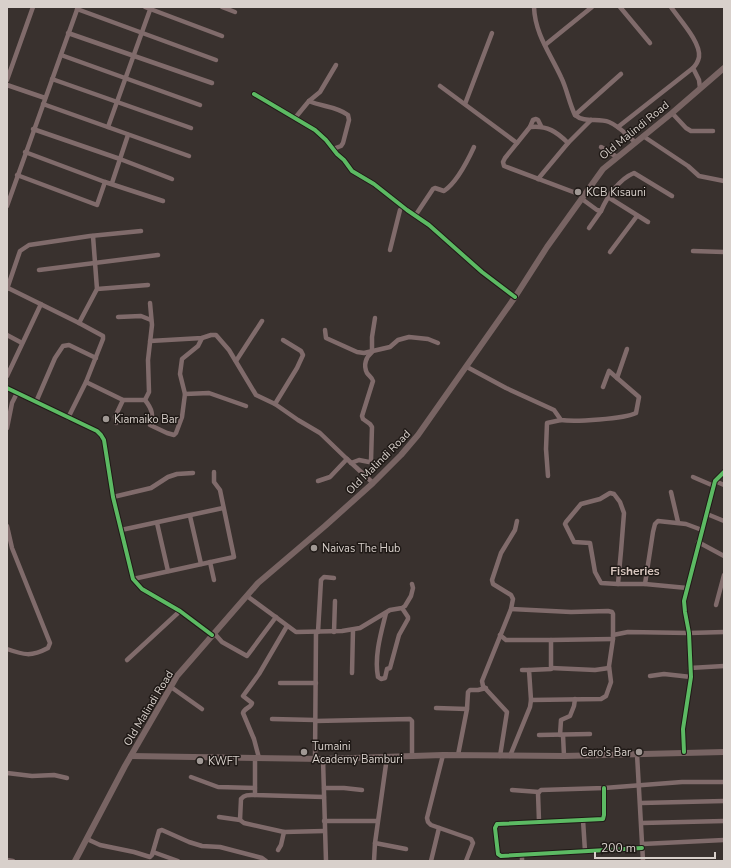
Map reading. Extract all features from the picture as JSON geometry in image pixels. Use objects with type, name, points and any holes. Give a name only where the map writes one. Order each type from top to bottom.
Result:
[{"type":"main road","name":"Old Malindi Road","points":[[75,861],[131,756],[177,676],[262,580],[373,483],[401,455],[418,435],[515,297],[547,247],[603,169],[672,113],[724,68]]},
{"type":"main road","points":[[131,756],[323,759],[443,755],[564,756],[684,752],[724,753]]},
{"type":"street","points":[[7,80],[33,7]]},
{"type":"street","points":[[145,7],[222,36]]},
{"type":"street","points":[[222,7],[235,12]]},
{"type":"street","points":[[534,7],[537,28],[562,77],[575,115],[579,118],[609,122],[618,127],[635,142]]},
{"type":"street","points":[[545,45],[592,7]]},
{"type":"street","points":[[620,7],[650,43]]},
{"type":"street","points":[[618,127],[693,68],[699,58],[698,47],[671,7]]},
{"type":"street","points":[[7,206],[33,129],[78,8],[216,60]]},
{"type":"street","points":[[108,127],[151,8]]},
{"type":"street","points":[[68,33],[212,83]]},
{"type":"street","points":[[465,104],[492,33]]},
{"type":"street","points":[[61,55],[200,105]]},
{"type":"street","points":[[295,118],[309,101],[320,92],[336,65]]},
{"type":"street","points":[[693,68],[699,80],[700,88]]},
{"type":"street","points":[[575,115],[620,74]]},
{"type":"street","points":[[52,79],[191,128]]},
{"type":"street","points":[[7,85],[45,98]]},
{"type":"street","points":[[440,86],[516,143]]},
{"type":"street","points":[[254,94],[315,130],[352,171],[374,184],[429,225],[482,272],[515,297]]},
{"type":"street","points":[[309,101],[316,104],[329,106],[348,115],[349,120],[343,143],[341,146],[333,149]]},
{"type":"street","points":[[43,104],[189,156]]},
{"type":"street","points":[[672,113],[686,128],[691,131],[713,131]]},
{"type":"street","points":[[541,126],[538,120],[532,120],[530,127],[505,158],[503,162],[504,166],[583,198],[597,210],[601,211]]},
{"type":"street","points":[[538,179],[568,143],[591,120]]},
{"type":"street","points":[[530,127],[541,126],[560,136],[568,143]]},
{"type":"street","points":[[33,129],[120,159],[172,179]]},
{"type":"street","points":[[112,183],[128,134]]},
{"type":"street","points":[[643,136],[688,166],[699,176],[724,181]]},
{"type":"street","points":[[415,216],[433,189],[435,188],[444,191],[448,188],[474,147]]},
{"type":"street","points":[[601,147],[617,157]]},
{"type":"street","points":[[25,152],[104,182],[112,183],[164,201]]},
{"type":"street","points":[[589,228],[616,187],[634,173],[672,196]]},
{"type":"street","points":[[17,175],[97,205],[104,182]]},
{"type":"street","points":[[608,197],[648,222]]},
{"type":"street","points":[[390,250],[400,210]]},
{"type":"street","points":[[610,252],[637,216]]},
{"type":"street","points":[[68,418],[86,382],[103,336],[7,288],[20,251],[24,247],[38,243],[141,231]]},
{"type":"street","points":[[79,323],[97,289],[93,236]]},
{"type":"street","points":[[693,251],[724,252]]},
{"type":"street","points":[[39,270],[158,255]]},
{"type":"street","points":[[97,289],[148,285]]},
{"type":"street","points":[[145,400],[149,392],[148,360],[151,320],[150,303]]},
{"type":"street","points":[[7,376],[41,304]]},
{"type":"street","points":[[118,317],[141,316],[151,320]]},
{"type":"street","points":[[351,463],[359,460],[371,461],[372,427],[363,419],[362,416],[373,381],[367,373],[365,362],[368,355],[372,352],[372,337],[375,318]]},
{"type":"street","points":[[236,361],[262,321]]},
{"type":"street","points":[[325,330],[325,337],[357,352],[364,353],[390,347],[398,340],[409,337],[428,339],[438,343]]},
{"type":"street","points":[[150,341],[202,338],[216,334],[226,345],[256,395],[275,404],[320,433],[373,483]]},
{"type":"street","points":[[7,335],[22,343]]},
{"type":"street","points":[[145,400],[150,406],[153,415],[150,425],[175,435],[182,416],[185,394],[180,374],[182,359],[198,346],[202,338]]},
{"type":"street","points":[[275,404],[297,368],[302,355],[301,351],[283,340]]},
{"type":"street","points":[[36,402],[55,358],[63,346],[69,345],[96,358]]},
{"type":"street","points":[[616,378],[627,349]]},
{"type":"street","points":[[466,367],[506,388],[554,410],[561,420]]},
{"type":"street","points":[[548,476],[546,450],[547,423],[561,420],[582,421],[601,419],[636,413],[639,397],[609,371],[603,386]]},
{"type":"street","points":[[86,382],[123,400],[145,400]]},
{"type":"street","points":[[7,388],[97,431],[101,435],[105,445],[113,497],[133,579],[142,589],[180,611],[222,642],[246,656],[276,617]]},
{"type":"street","points":[[7,428],[12,403],[17,393]]},
{"type":"street","points":[[185,394],[209,393],[246,406]]},
{"type":"street","points":[[116,423],[115,417],[123,400]]},
{"type":"street","points":[[318,481],[330,477],[347,459]]},
{"type":"street","points":[[133,579],[210,562],[234,560],[220,490],[214,482],[214,472]]},
{"type":"street","points":[[684,752],[683,729],[691,677],[689,633],[684,608],[687,588],[698,542],[707,514],[714,484],[724,472]]},
{"type":"street","points":[[113,497],[151,488],[168,476],[193,473]]},
{"type":"street","points":[[693,477],[714,484],[724,485]]},
{"type":"street","points":[[671,492],[678,522]]},
{"type":"street","points":[[618,584],[622,551],[624,513],[620,502],[614,494],[610,493],[600,499],[581,504],[565,524],[574,542],[590,542],[595,572],[600,583],[618,584],[646,584],[687,588]]},
{"type":"street","points":[[121,530],[224,508]]},
{"type":"street","points":[[707,514],[724,521]]},
{"type":"street","points":[[190,516],[201,564]]},
{"type":"street","points":[[500,756],[508,713],[482,684],[482,681],[511,609],[512,596],[493,584],[492,580],[501,553],[515,530],[517,521]]},
{"type":"street","points":[[646,584],[649,553],[655,524],[658,521],[678,522],[702,530]]},
{"type":"street","points":[[157,523],[168,571]]},
{"type":"street","points":[[7,526],[12,548],[50,643],[48,648],[31,655],[24,655],[7,649]]},
{"type":"street","points":[[698,542],[724,556]]},
{"type":"street","points":[[7,551],[12,548]]},
{"type":"street","points":[[210,562],[214,580]]},
{"type":"street","points":[[716,605],[724,575]]},
{"type":"street","points":[[315,759],[317,632],[321,580],[324,577],[334,578]]},
{"type":"street","points":[[247,596],[296,632],[334,632],[353,630],[371,623],[394,608],[402,608],[406,606],[411,596],[413,588],[412,584]]},
{"type":"street","points":[[334,601],[334,632]]},
{"type":"street","points":[[386,613],[381,632],[377,660],[378,677],[381,679],[385,678],[387,669],[390,668],[400,634],[408,619],[402,608]]},
{"type":"street","points":[[511,609],[577,612],[610,611],[613,614],[613,637],[609,668],[611,682],[604,698],[532,700]]},
{"type":"street","points":[[127,660],[180,611]]},
{"type":"street","points":[[255,795],[257,758],[254,739],[243,713],[244,710],[252,703],[243,696],[259,674],[287,626]]},
{"type":"street","points":[[352,672],[353,630]]},
{"type":"street","points":[[500,635],[506,640],[552,640],[613,637],[628,632],[724,632]]},
{"type":"street","points":[[551,668],[552,640]]},
{"type":"street","points":[[690,668],[724,666]]},
{"type":"street","points":[[522,670],[548,670],[551,668],[595,670],[609,668]]},
{"type":"street","points":[[510,756],[532,700],[529,670]]},
{"type":"street","points":[[650,676],[664,674],[691,677]]},
{"type":"street","points":[[280,683],[316,683]]},
{"type":"street","points":[[170,687],[202,708]]},
{"type":"street","points":[[458,755],[467,709],[468,691],[486,688]]},
{"type":"street","points":[[564,756],[561,720],[570,716],[575,699]]},
{"type":"street","points":[[436,708],[467,709]]},
{"type":"street","points":[[272,719],[410,719],[412,721],[412,756]]},
{"type":"street","points":[[540,735],[590,734]]},
{"type":"street","points":[[637,754],[640,785],[643,861]]},
{"type":"street","points":[[443,755],[427,819],[431,825],[472,839],[466,861]]},
{"type":"street","points":[[374,861],[377,821],[387,757]]},
{"type":"street","points":[[323,759],[326,861]]},
{"type":"street","points":[[7,773],[32,776],[54,775],[67,778]]},
{"type":"street","points":[[190,777],[218,786],[255,788]]},
{"type":"street","points":[[512,790],[539,792],[544,790],[604,788],[682,782],[724,782]]},
{"type":"street","points":[[324,788],[362,790]]},
{"type":"street","points":[[604,788],[604,818],[538,821],[500,824],[495,826],[497,851],[499,855],[585,851],[724,840]]},
{"type":"street","points":[[538,821],[539,792]]},
{"type":"street","points":[[240,820],[241,799],[246,795],[324,797]]},
{"type":"street","points":[[641,803],[724,801]]},
{"type":"street","points":[[219,817],[240,820],[244,823],[284,832],[324,831]]},
{"type":"street","points":[[584,820],[585,851]]},
{"type":"street","points":[[324,821],[377,821]]},
{"type":"street","points":[[642,823],[724,821]]},
{"type":"street","points":[[431,861],[439,828]]},
{"type":"street","points":[[87,838],[100,845],[134,852],[148,857],[151,856],[159,831],[162,830],[188,842],[202,846],[231,849],[262,858],[266,861]]},
{"type":"street","points":[[278,850],[282,845],[284,832]]},
{"type":"street","points":[[375,842],[406,849]]},
{"type":"street","points":[[153,852],[178,861]]},
{"type":"street","points":[[522,855],[522,861]]},
{"type":"street","points":[[7,860],[13,861]]},
{"type":"cycle path","points":[[254,94],[315,130],[326,140],[352,171],[374,184],[429,225],[482,272],[515,297]]},
{"type":"cycle path","points":[[7,388],[97,431],[101,435],[104,440],[113,497],[133,579],[142,589],[180,611],[212,635]]},
{"type":"cycle path","points":[[684,752],[683,729],[691,677],[689,633],[684,601],[715,481],[724,472]]},
{"type":"cycle path","points":[[604,788],[603,819],[497,824],[495,828],[498,854],[501,856],[642,848]]},
{"type":"place","name":"KCB Kisauni","points":[[578,192]]},
{"type":"place","name":"Kiamaiko Bar","points":[[106,419]]},
{"type":"place","name":"Naivas The Hub","points":[[314,548]]},
{"type":"place","name":"Tumaini Academy Bamburi","points":[[304,752]]},
{"type":"place","name":"Caro's Bar","points":[[639,752]]},
{"type":"place","name":"KWFT","points":[[200,761]]},
{"type":"district","name":"Fisheries","points":[[635,571]]}]
